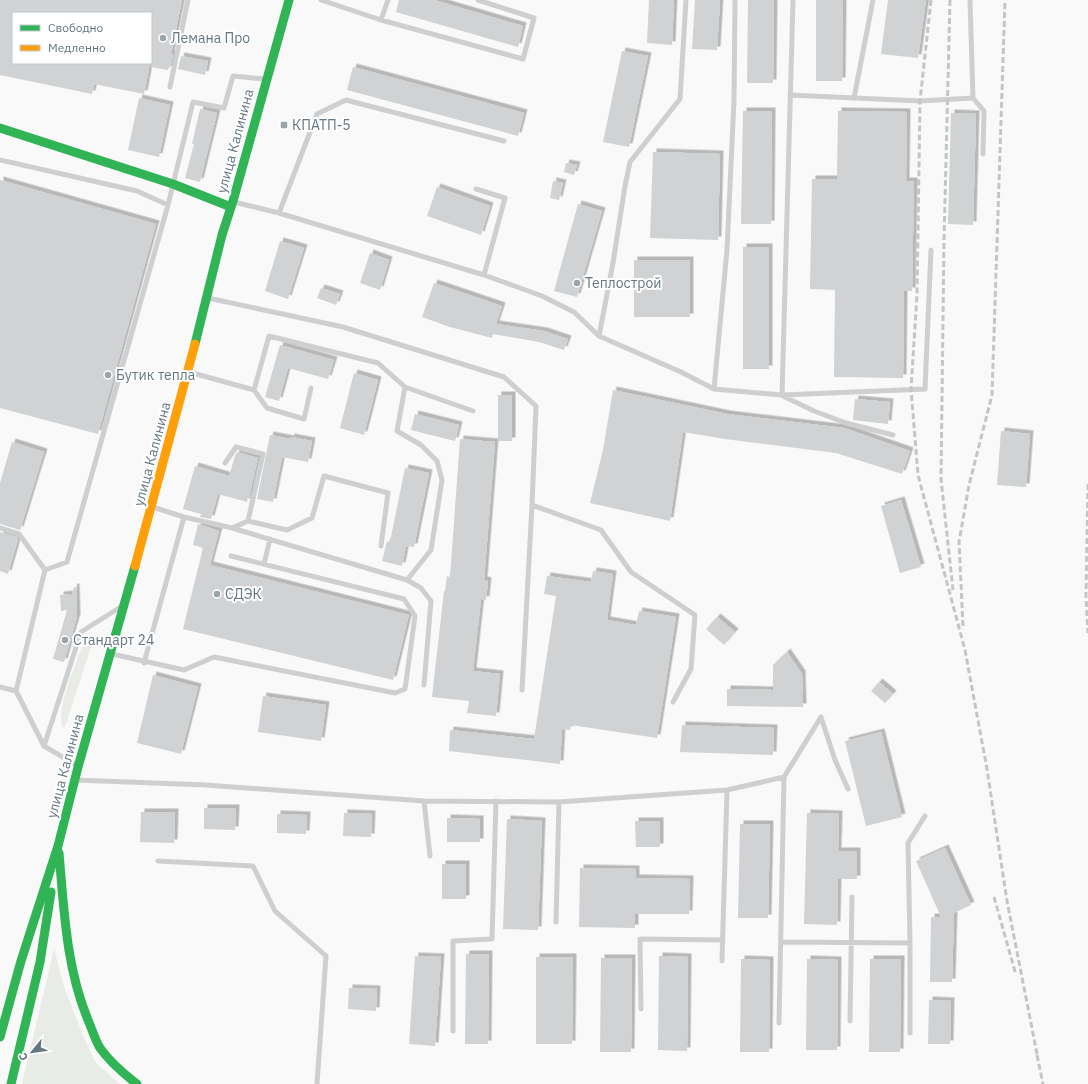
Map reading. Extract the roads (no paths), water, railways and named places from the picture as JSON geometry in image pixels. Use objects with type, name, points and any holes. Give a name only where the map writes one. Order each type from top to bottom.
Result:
[{"type":"main road","name":"улица Калинина","points":[[0,1037],[21,962],[58,846],[78,767],[125,605],[188,372],[222,235],[289,0]]},
{"type":"main road","points":[[0,128],[232,204]]},
{"type":"main road","name":"улица Калинина","points":[[11,1084],[40,962],[58,846]]},
{"type":"main road","points":[[58,846],[64,921],[74,978],[85,1014],[101,1050],[128,1078],[137,1084]]},
{"type":"lane","points":[[170,87],[188,0]]},
{"type":"lane","points":[[321,0],[381,20],[523,59],[534,18],[478,0]]},
{"type":"lane","points":[[381,20],[388,0]]},
{"type":"lane","points":[[599,336],[630,162],[680,99],[686,0]]},
{"type":"lane","points":[[714,389],[727,250],[734,100],[735,0]]},
{"type":"lane","points":[[782,395],[793,0]]},
{"type":"lane","points":[[854,98],[873,0]]},
{"type":"lane","points":[[970,0],[973,98],[984,111],[983,154]]},
{"type":"lane","points":[[45,570],[67,562],[168,205],[193,102],[224,108],[233,76],[267,79]]},
{"type":"lane","points":[[790,95],[920,101],[973,98]]},
{"type":"lane","points":[[279,213],[317,114],[346,100],[504,141]]},
{"type":"lane","points":[[0,160],[137,191],[168,205]]},
{"type":"lane","points":[[476,189],[505,198],[484,275]]},
{"type":"lane","points":[[232,204],[279,213],[484,275],[542,296],[574,312],[599,336],[681,372],[714,389],[782,395],[925,389],[931,250]]},
{"type":"lane","points":[[207,298],[343,326],[504,377],[536,406],[522,690]]},
{"type":"lane","points":[[254,390],[269,336],[378,363],[405,387],[473,411]]},
{"type":"lane","points":[[188,372],[254,390],[267,408],[304,419],[311,388]]},
{"type":"lane","points":[[405,387],[397,431],[421,445],[437,461],[442,480],[431,550],[407,580]]},
{"type":"lane","points":[[782,395],[814,411],[846,423],[894,435]]},
{"type":"lane","points":[[225,463],[236,447],[263,454],[248,521]]},
{"type":"lane","points":[[232,528],[248,521],[287,530],[312,518],[324,476],[388,493],[381,546]]},
{"type":"lane","points":[[152,506],[184,517],[232,528],[407,580],[421,588],[431,601],[424,685]]},
{"type":"lane","points":[[532,506],[601,530],[631,572],[695,615],[692,669],[673,702]]},
{"type":"lane","points":[[144,663],[184,517]]},
{"type":"lane","points":[[0,528],[19,534],[45,570],[16,690],[44,746],[78,767]]},
{"type":"lane","points":[[264,564],[270,539]]},
{"type":"lane","points":[[111,654],[144,663],[184,670],[214,657],[395,693],[405,689],[415,616],[404,599],[231,556]]},
{"type":"lane","points":[[44,746],[81,632],[125,605]]},
{"type":"lane","points":[[0,687],[16,690]]},
{"type":"lane","points":[[779,1023],[784,777],[821,717],[835,760],[848,789]]},
{"type":"lane","points":[[75,780],[206,785],[424,801],[559,802],[727,790],[784,777]]},
{"type":"lane","points":[[722,961],[727,790]]},
{"type":"lane","points":[[424,801],[430,856]]},
{"type":"lane","points":[[453,1031],[453,941],[492,939],[496,801]]},
{"type":"lane","points":[[556,922],[559,802]]},
{"type":"lane","points":[[910,1033],[908,843],[924,816]]},
{"type":"lane","points":[[158,861],[253,866],[275,911],[326,956],[317,1084]]},
{"type":"lane","points":[[850,1021],[850,943],[852,897]]},
{"type":"lane","points":[[641,1009],[640,939],[723,940]]},
{"type":"lane","points":[[781,942],[910,943]]},
{"type":"railway","points":[[931,0],[920,101],[917,295],[911,389],[918,475],[965,650],[987,769],[1007,901],[1038,1059]]},
{"type":"railway","points":[[950,0],[944,240],[941,479],[953,590]]},
{"type":"railway","points":[[963,626],[959,542],[969,485],[992,395],[1005,0]]},
{"type":"railway","points":[[1088,484],[1086,596],[1088,633]]},
{"type":"railway","points":[[994,897],[1016,975]]},
{"type":"railway","points":[[1037,1055],[1043,1084]]},
{"type":"place","name":"Лемана Про","points":[[163,38]]},
{"type":"place","name":"КПАТП-5","points":[[284,125]]},
{"type":"place","name":"Теплострой","points":[[577,283]]},
{"type":"place","name":"Бутик тепла","points":[[108,375]]},
{"type":"place","name":"СДЭК","points":[[217,594]]},
{"type":"place","name":"Стандарт 24","points":[[65,640]]}]
